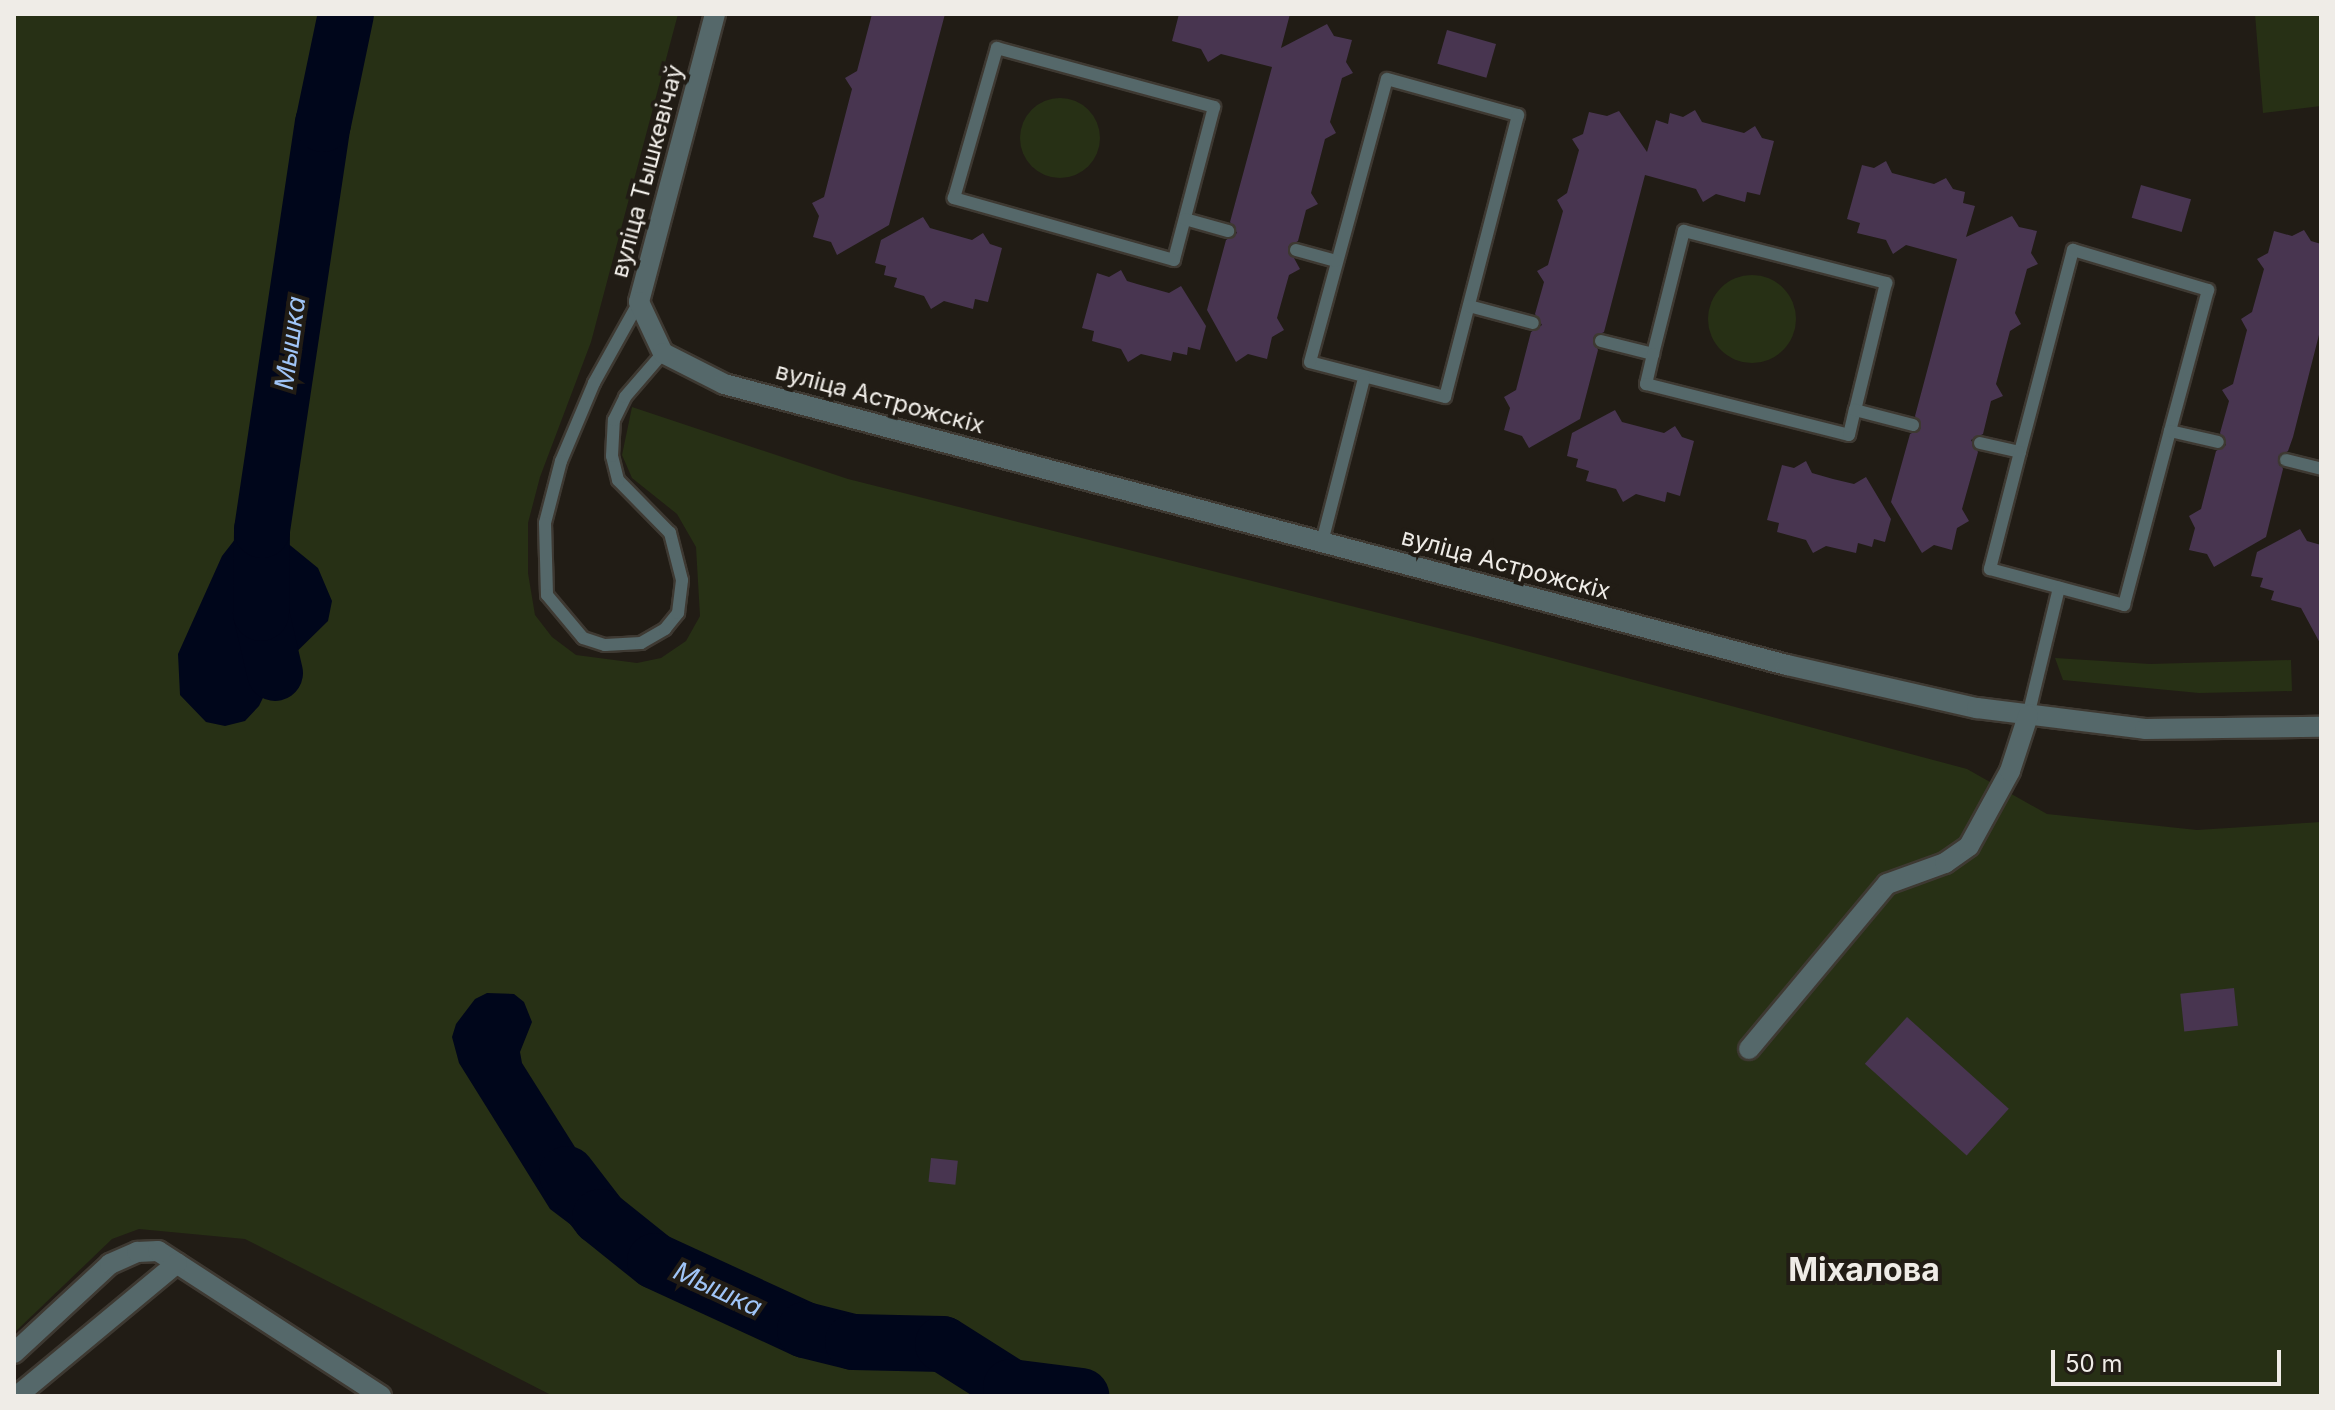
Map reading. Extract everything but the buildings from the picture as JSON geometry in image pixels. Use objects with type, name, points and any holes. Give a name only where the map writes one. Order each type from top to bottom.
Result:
[{"type":"street","name":"вуліца Тышкевічаў","points":[[663,353],[639,302],[715,14]]},
{"type":"street","name":"вуліца Астрожскіх","points":[[663,353],[724,384],[1787,665],[2028,716],[2214,731],[2321,727]]},
{"type":"street","points":[[1749,1049],[1887,884],[1945,863],[1969,846],[2010,771],[2028,716]]},
{"type":"street","points":[[14,1353],[110,1264],[137,1252],[158,1251],[381,1396]]},
{"type":"street","points":[[17,1396],[177,1263]]},
{"type":"lane","points":[[997,48],[1214,107],[1185,219],[1174,260],[954,198],[997,48]]},
{"type":"lane","points":[[1387,79],[1518,115],[1469,306],[1445,397],[1364,379],[1310,362],[1387,79]]},
{"type":"lane","points":[[1185,219],[1228,231]]},
{"type":"lane","points":[[1684,231],[1886,283],[1849,435],[1646,384],[1653,354],[1684,231]]},
{"type":"lane","points":[[1296,250],[1336,261]]},
{"type":"lane","points":[[2073,250],[2208,290],[2124,605],[1990,569],[2020,452],[2073,250]]},
{"type":"lane","points":[[639,302],[594,383],[561,461],[545,523],[547,595],[583,638],[605,645],[641,643],[665,629],[678,613],[682,580],[670,533],[618,480],[612,456],[614,420],[625,397],[663,353]]},
{"type":"lane","points":[[1469,306],[1533,323]]},
{"type":"lane","points":[[1601,341],[1653,354]]},
{"type":"lane","points":[[1322,542],[1364,379]]},
{"type":"lane","points":[[1855,410],[1913,425]]},
{"type":"lane","points":[[2170,431],[2218,442]]},
{"type":"lane","points":[[1980,443],[2020,452]]},
{"type":"lane","points":[[2286,460],[2321,469]]},
{"type":"lane","points":[[2028,716],[2059,588]]},
{"type":"green space","points":[[14,14],[678,14],[591,342],[540,477],[528,523],[528,573],[535,615],[552,637],[576,655],[637,663],[661,658],[686,641],[700,616],[696,547],[677,514],[632,478],[622,455],[632,407],[848,479],[1474,637],[1967,769],[2047,814],[2197,830],[2321,822],[2321,1396],[553,1396],[245,1239],[139,1229],[112,1239],[14,1333]]},
{"type":"green space","points":[[2255,14],[2321,14],[2321,106],[2263,113]]},
{"type":"green space","points":[[1060,98],[1075,101],[1088,110],[1097,123],[1100,138],[1097,153],[1088,166],[1075,175],[1060,178],[1045,175],[1032,166],[1023,153],[1020,138],[1023,123],[1032,110],[1045,101]]},
{"type":"green space","points":[[1752,275],[1769,278],[1783,288],[1793,302],[1796,319],[1793,336],[1783,350],[1769,360],[1752,363],[1735,360],[1721,350],[1711,336],[1708,319],[1711,302],[1721,288],[1735,278]]},
{"type":"green space","points":[[2055,658],[2150,664],[2291,660],[2292,691],[2199,693],[2063,680]]},
{"type":"water","points":[[262,530],[280,537],[318,568],[332,601],[328,621],[275,673],[259,706],[245,721],[225,726],[206,722],[180,695],[178,654],[222,556],[236,538]]},
{"type":"water","points":[[487,993],[514,994],[524,1002],[532,1022],[520,1052],[522,1063],[619,1217],[619,1230],[611,1236],[583,1234],[550,1209],[459,1063],[452,1037],[456,1024],[475,999]]},
{"type":"waterway","name":"Мышка","points":[[275,673],[261,613],[262,530],[323,124],[346,14]]},
{"type":"waterway","name":"Мышка","points":[[567,1174],[600,1217],[655,1261],[805,1330],[853,1342],[943,1344],[1011,1387],[1081,1396]]},
{"type":"district","name":"Міхалова","points":[[1864,1270]]}]
